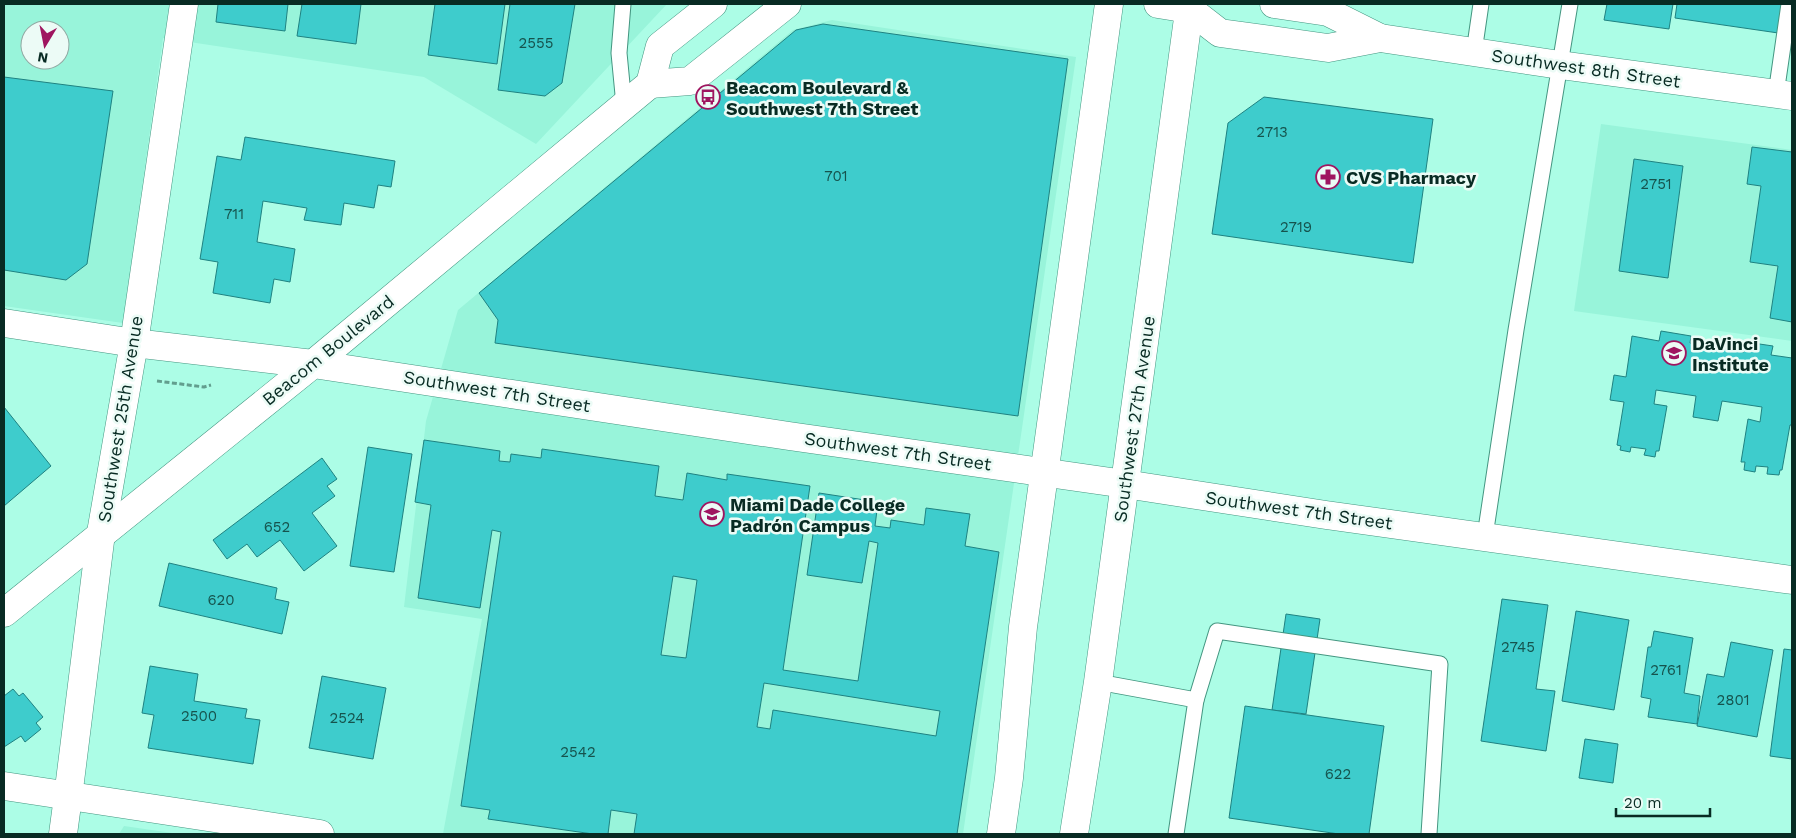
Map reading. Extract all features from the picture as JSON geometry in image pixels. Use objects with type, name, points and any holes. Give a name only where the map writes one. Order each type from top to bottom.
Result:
[{"type":"main road","name":"Southwest 25th Avenue","points":[[63,834],[102,533],[134,343],[184,4]]},
{"type":"main road","points":[[713,4],[660,46],[650,84],[690,81],[787,4]]},
{"type":"main road","points":[[1002,834],[1023,627],[1110,4]]},
{"type":"main road","name":"Southwest 8th Street","points":[[1158,4],[1195,6],[1220,33],[1328,48],[1380,38]]},
{"type":"main road","name":"Southwest 8th Street","points":[[1274,4],[1328,12],[1380,38],[1560,65],[1784,95]]},
{"type":"main road","name":"Southwest 27th Avenue","points":[[1074,834],[1098,682],[1195,6]]},
{"type":"main road","name":"Beacom Boulevard","points":[[4,613],[313,364],[650,84]]},
{"type":"main road","name":"Southwest 7th Street","points":[[4,323],[134,343],[313,364],[1326,515],[1792,580]]},
{"type":"main road","points":[[4,786],[236,828],[320,834]]},
{"type":"lane","points":[[622,4],[619,53],[624,105]]},
{"type":"lane","points":[[1474,52],[1481,4]]},
{"type":"lane","points":[[1485,536],[1513,348],[1570,4]]},
{"type":"lane","points":[[1784,95],[1789,4]]},
{"type":"lane","points":[[1176,834],[1196,700],[1217,631],[1440,664],[1430,834]]},
{"type":"lane","points":[[1098,682],[1196,700]]},
{"type":"path","points":[[150,380],[204,387],[211,385]]},
{"type":"shaded area","points":[[4,4],[667,4],[536,144],[424,77],[163,38],[123,323],[4,306]]},
{"type":"shaded area","name":"Miami Dade College Padrón Campus","points":[[832,20],[1076,57],[963,834],[443,834],[482,619],[404,607],[426,421],[458,310],[793,30]]},
{"type":"shaded area","points":[[1601,124],[1792,150],[1792,341],[1574,311]]},
{"type":"shaded area","points":[[124,826],[179,834],[119,834]]},
{"type":"building","points":[[218,4],[288,4],[285,31],[216,22]]},
{"type":"building","points":[[302,4],[361,4],[356,44],[297,36]]},
{"type":"building","points":[[435,4],[505,4],[497,64],[428,55]]},
{"type":"building","points":[[510,4],[575,4],[562,83],[545,96],[498,90]]},
{"type":"building","points":[[1607,4],[1673,4],[1669,29],[1604,20]]},
{"type":"building","points":[[1677,4],[1792,4],[1792,35],[1675,18]]},
{"type":"building","points":[[823,24],[1068,59],[1018,416],[495,343],[498,320],[479,293],[796,30]]},
{"type":"building","points":[[4,77],[113,91],[87,264],[66,280],[4,270]]},
{"type":"building","points":[[1264,97],[1433,119],[1413,263],[1212,234],[1228,123]]},
{"type":"building","points":[[245,137],[395,161],[391,187],[378,185],[374,208],[344,203],[341,225],[304,220],[307,208],[263,201],[257,242],[295,249],[290,282],[274,279],[270,303],[213,293],[218,262],[200,259],[217,156],[241,160]]},
{"type":"building","points":[[1752,147],[1792,152],[1792,322],[1770,318],[1778,266],[1750,262],[1761,186],[1747,184]]},
{"type":"building","points":[[1634,159],[1683,166],[1668,278],[1619,271]]},
{"type":"building","points":[[1661,331],[1691,336],[1690,343],[1744,352],[1746,342],[1773,346],[1771,355],[1792,358],[1792,425],[1790,425],[1782,470],[1780,470],[1779,475],[1767,474],[1768,467],[1756,466],[1755,472],[1744,470],[1745,462],[1741,462],[1748,419],[1760,422],[1762,407],[1722,401],[1718,421],[1693,417],[1696,396],[1656,390],[1654,404],[1667,406],[1659,451],[1656,451],[1655,457],[1644,455],[1646,449],[1631,447],[1630,452],[1620,450],[1621,446],[1617,445],[1624,402],[1610,400],[1614,375],[1626,377],[1632,336],[1659,341]]},
{"type":"building","points":[[4,407],[51,466],[4,506]]},
{"type":"building","points":[[424,440],[500,451],[499,461],[510,462],[511,454],[541,458],[542,449],[659,466],[655,496],[683,500],[687,473],[727,480],[727,474],[810,486],[783,670],[858,681],[878,543],[869,541],[862,583],[807,575],[819,493],[878,502],[875,526],[890,528],[891,520],[924,525],[926,508],[970,514],[965,546],[999,552],[957,834],[634,834],[637,814],[611,810],[608,834],[593,834],[488,819],[490,810],[461,806],[501,532],[492,530],[480,608],[418,598],[431,505],[415,502]],"holes":[[[673,576],[697,580],[686,658],[661,655]],[[764,683],[940,711],[936,736],[773,710],[770,729],[757,727]]]},
{"type":"building","points":[[368,447],[412,454],[394,572],[350,566]]},
{"type":"building","points":[[322,458],[337,479],[327,486],[335,496],[312,513],[337,546],[304,571],[280,540],[257,557],[247,544],[227,559],[213,540]]},
{"type":"building","points":[[169,563],[277,588],[275,599],[289,602],[282,634],[159,606]]},
{"type":"building","points":[[1502,599],[1548,605],[1536,689],[1555,691],[1546,751],[1481,741]]},
{"type":"building","points":[[1576,611],[1629,620],[1614,710],[1562,701]]},
{"type":"building","points":[[1286,614],[1320,619],[1306,714],[1272,710]]},
{"type":"building","points":[[1654,631],[1693,638],[1684,693],[1700,696],[1697,724],[1648,717],[1651,699],[1641,697],[1648,647],[1651,647]]},
{"type":"building","points":[[1731,642],[1773,650],[1757,737],[1697,726],[1707,674],[1724,677]]},
{"type":"building","points":[[1784,649],[1792,650],[1792,759],[1770,756]]},
{"type":"building","points":[[150,666],[198,674],[194,701],[247,709],[245,718],[260,720],[253,764],[148,748],[154,715],[142,713]]},
{"type":"building","points":[[322,676],[386,688],[373,759],[309,748]]},
{"type":"building","points":[[13,689],[19,696],[23,693],[43,717],[36,723],[41,729],[25,742],[21,736],[4,747],[4,696]]},
{"type":"building","points":[[1245,706],[1384,726],[1369,834],[1339,834],[1229,818]]},
{"type":"building","points":[[1585,739],[1618,744],[1613,783],[1579,778]]},
{"type":"place","name":"Beacom Boulevard & Southwest 7th Street","points":[[708,97]]},
{"type":"place","name":"CVS Pharmacy","points":[[1328,177]]},
{"type":"place","name":"DaVinci Institute","points":[[1674,353]]},
{"type":"place","name":"Miami Dade College Padrón Campus","points":[[712,514]]}]
